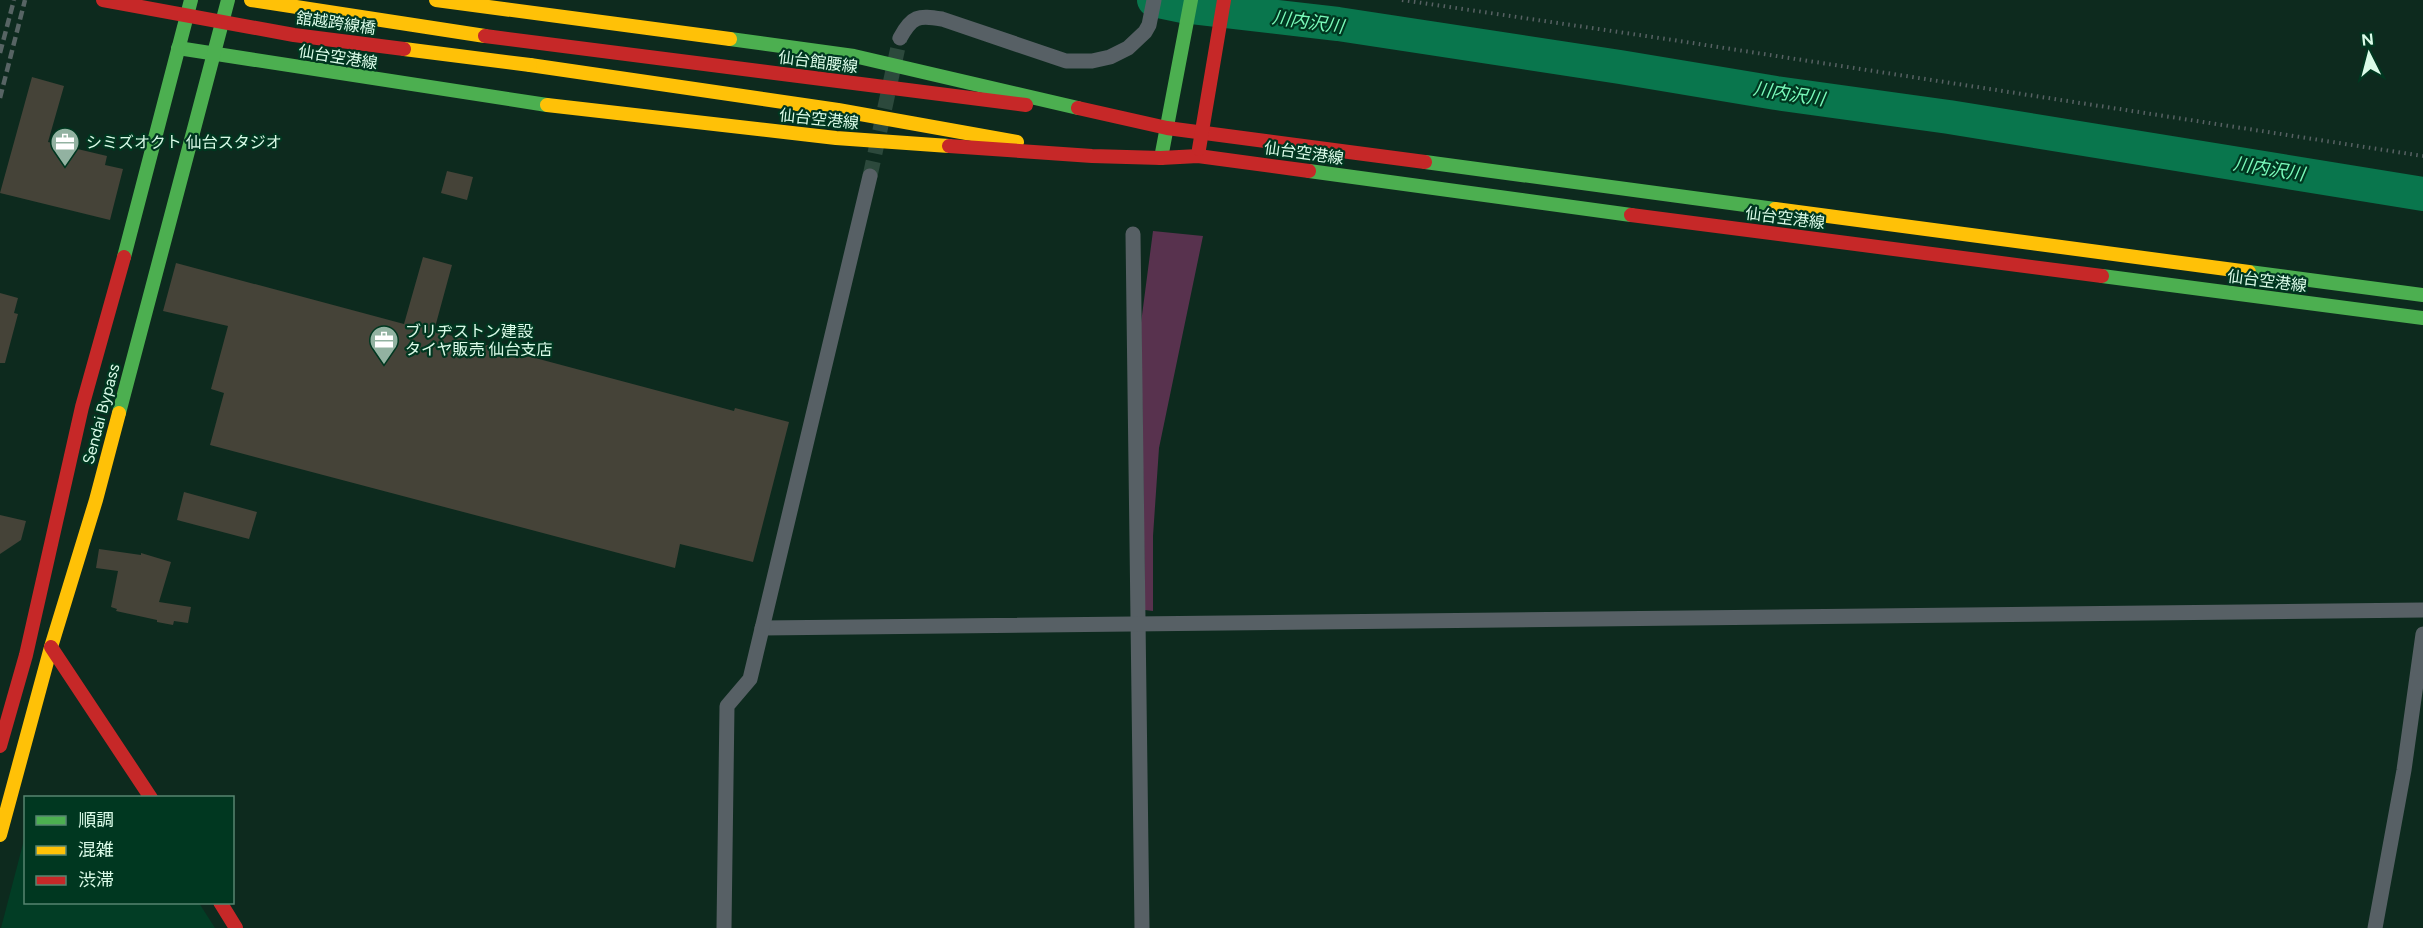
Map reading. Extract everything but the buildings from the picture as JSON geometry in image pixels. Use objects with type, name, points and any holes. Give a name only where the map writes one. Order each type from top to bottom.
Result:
[{"type":"main road","name":"舘越跨線橋","points":[[103,0],[294,35],[530,65],[838,110],[1092,156]]},
{"type":"main road","name":"Sendai Bypass","points":[[0,746],[26,655],[82,407],[190,0]]},
{"type":"main road","name":"Sendai Bypass","points":[[0,835],[51,647],[96,500],[228,0]]},
{"type":"main road","name":"舘越跨線橋","points":[[251,0],[533,44]]},
{"type":"main road","name":"仙台空港線","points":[[436,0],[854,56],[1167,128],[2423,295]]},
{"type":"main road","points":[[1161,158],[1191,0]]},
{"type":"main road","points":[[1198,156],[1200,131],[1224,0]]},
{"type":"main road","name":"仙台館腰線","points":[[533,44],[1099,114]]},
{"type":"main road","name":"仙台空港線","points":[[178,48],[523,102],[836,138],[1092,156],[1161,158],[1198,156],[2423,318]]},
{"type":"main road","points":[[51,647],[150,796]]},
{"type":"main road","points":[[221,904],[236,928]]},
{"type":"street","points":[[900,38],[914,20],[924,16],[942,19],[1066,61],[1092,61],[1110,57],[1128,48],[1145,32],[1149,25],[1154,0]]},
{"type":"street","points":[[724,928],[727,706],[750,679],[870,176]]},
{"type":"street","points":[[1133,234],[1142,928]]},
{"type":"street","points":[[762,628],[2423,610]]},
{"type":"street","points":[[2375,928],[2404,771],[2423,634]]},
{"type":"path","points":[[1402,0],[1673,39],[2423,156]]},
{"type":"shaded area","points":[[1153,231],[1203,236],[1159,448],[1153,536],[1153,611],[1145,610],[1141,323]]},
{"type":"shaded area","points":[[24,840],[24,904],[200,904],[215,928],[1,928]]},
{"type":"waterway","name":"川内沢川","points":[[1154,0],[1183,6],[1338,24],[1776,93],[1949,117],[2423,194]]},
{"type":"tunnel","points":[[870,176],[900,38]]},
{"type":"railway","points":[[0,53],[14,0]]},
{"type":"railway","points":[[0,98],[25,0]]},
{"type":"traffic: fast","points":[[124,257],[191,0]]},
{"type":"traffic: fast","points":[[119,413],[228,0]]},
{"type":"traffic: fast","points":[[1161,158],[1191,0]]},
{"type":"traffic: fast","points":[[730,39],[854,56],[1078,108]]},
{"type":"traffic: fast","points":[[178,48],[547,105]]},
{"type":"traffic: fast","points":[[1425,162],[1775,209]]},
{"type":"traffic: fast","points":[[1309,171],[1631,215]]},
{"type":"traffic: fast","points":[[2249,272],[2423,295]]},
{"type":"traffic: fast","points":[[2102,276],[2423,318]]},
{"type":"traffic: slow","points":[[251,0],[485,36]]},
{"type":"traffic: slow","points":[[436,0],[730,39]]},
{"type":"traffic: slow","points":[[404,49],[530,65]]},
{"type":"traffic: slow","points":[[530,65],[838,110],[1017,142]]},
{"type":"traffic: slow","points":[[547,105],[836,138],[949,146]]},
{"type":"traffic: slow","points":[[1775,209],[2249,272]]},
{"type":"traffic: slow","points":[[0,835],[51,647],[96,500],[119,413]]},
{"type":"traffic: jam","points":[[103,0],[294,35],[404,49]]},
{"type":"traffic: jam","points":[[1199,149],[1224,0]]},
{"type":"traffic: jam","points":[[485,36],[1026,105]]},
{"type":"traffic: jam","points":[[1078,108],[1167,128],[1425,162]]},
{"type":"traffic: jam","points":[[949,146],[1092,156],[1161,158],[1198,156],[1309,171]]},
{"type":"traffic: jam","points":[[1631,215],[2102,276]]},
{"type":"traffic: jam","points":[[0,746],[26,655],[82,407],[124,257]]},
{"type":"traffic: jam","points":[[51,647],[150,796]]},
{"type":"traffic: jam","points":[[221,904],[236,928]]},
{"type":"place","name":"シミズオクト 仙台スタジオ","points":[[65,168]]},
{"type":"place","name":"ブリヂストン建設 タイヤ販売 仙台支店","points":[[384,366]]}]
